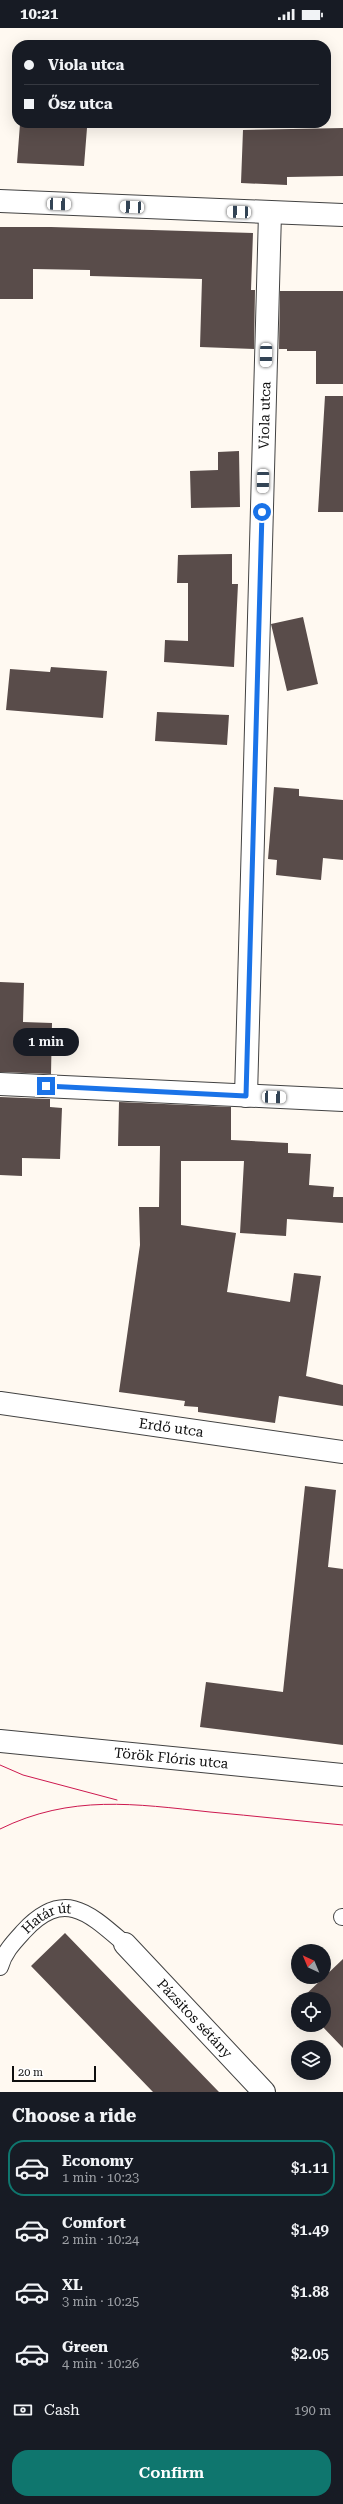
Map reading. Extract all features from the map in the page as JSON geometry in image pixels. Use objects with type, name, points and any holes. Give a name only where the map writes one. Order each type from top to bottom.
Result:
[{"type":"street","points":[[0,201],[343,216]]},
{"type":"street","name":"Viola utca","points":[[246,1096],[270,213]]},
{"type":"street","points":[[0,1084],[343,1100]]},
{"type":"street","name":"Erdő utca","points":[[0,1403],[343,1452]]},
{"type":"street","name":"Török Flóris utca","points":[[0,1741],[343,1775]]},
{"type":"street","name":"Pázsitos sétány","points":[[125,1944],[264,2092]]},
{"type":"lane","name":"Határ út","points":[[0,1967],[8,1949],[32,1923],[49,1911],[60,1907],[74,1908],[88,1914],[125,1944]]},
{"type":"building","points":[[20,128],[87,128],[84,166],[17,163]]},
{"type":"building","points":[[343,128],[343,176],[287,177],[287,185],[241,183],[243,130]]},
{"type":"building","points":[[0,227],[51,227],[253,233],[251,290],[255,290],[254,349],[200,347],[202,279],[90,276],[90,270],[33,269],[33,299],[0,299]]},
{"type":"building","points":[[280,291],[343,291],[343,384],[316,384],[316,351],[287,351],[287,349],[279,349]]},
{"type":"building","points":[[325,396],[343,396],[343,512],[318,512]]},
{"type":"building","points":[[239,451],[240,507],[191,508],[190,471],[218,470],[218,452]]},
{"type":"building","points":[[232,554],[232,584],[238,584],[234,667],[164,662],[165,640],[188,641],[188,583],[177,583],[178,555]]},
{"type":"building","points":[[303,617],[318,684],[287,691],[271,624]]},
{"type":"building","points":[[51,667],[107,671],[103,718],[6,710],[10,669],[50,672]]},
{"type":"building","points":[[157,712],[229,715],[227,745],[155,741]]},
{"type":"building","points":[[274,787],[299,789],[299,796],[343,800],[343,860],[323,858],[321,880],[276,875],[277,860],[268,859]]},
{"type":"building","points":[[0,982],[24,983],[23,1022],[52,1023],[51,1074],[0,1072]]},
{"type":"building","points":[[0,1097],[50,1099],[50,1107],[62,1108],[60,1159],[22,1158],[22,1176],[0,1175]]},
{"type":"building","points":[[119,1102],[231,1107],[231,1140],[288,1143],[288,1153],[311,1154],[309,1185],[334,1187],[333,1197],[343,1197],[343,1223],[287,1219],[286,1236],[240,1233],[244,1161],[181,1161],[181,1225],[236,1233],[227,1292],[290,1302],[294,1273],[321,1276],[306,1376],[343,1385],[343,1406],[279,1396],[275,1423],[198,1412],[198,1407],[184,1406],[185,1401],[119,1392],[140,1245],[139,1207],[159,1207],[160,1146],[118,1146]]},
{"type":"building","points":[[305,1486],[336,1490],[328,1567],[343,1569],[343,1745],[200,1727],[206,1682],[283,1692]]},
{"type":"building","points":[[65,1933],[219,2092],[153,2092],[31,1966]]},
{"type":"building","points":[[343,1959],[343,2048],[328,2032],[331,2032],[331,1992],[308,1992],[317,1984],[331,1984],[331,1970]]},
{"type":"tram line","points":[[0,1765],[23,1775],[117,1800]]},
{"type":"tram line","points":[[0,1829],[26,1818],[52,1810],[104,1804],[156,1806],[343,1825]]},
{"type":"route","points":[[46,1086],[246,1096],[262,512]]}]
